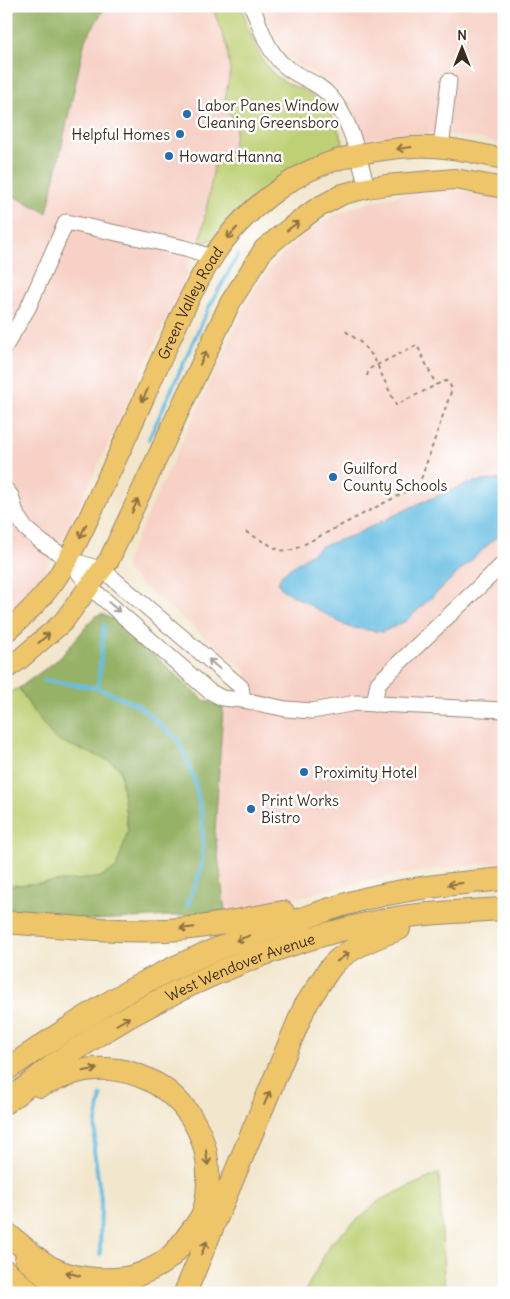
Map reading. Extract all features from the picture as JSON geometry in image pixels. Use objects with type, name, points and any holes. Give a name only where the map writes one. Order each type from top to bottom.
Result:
[{"type":"highway","name":"West Wendover Avenue","points":[[6,1070],[73,1025],[146,982],[237,941],[338,905],[420,888],[504,879]]},
{"type":"highway","points":[[6,922],[98,929],[166,930],[219,924],[299,909],[338,905]]},
{"type":"highway","name":"West Wendover Avenue","points":[[9,1100],[52,1066],[99,1035],[180,991],[276,951],[359,926],[403,917],[504,909]]},
{"type":"highway","points":[[185,1293],[306,1006],[332,965],[376,937],[465,912]]},
{"type":"highway","points":[[6,1233],[52,1268],[92,1279],[127,1279],[164,1263],[180,1248],[201,1218],[206,1203],[208,1187],[207,1153],[201,1133],[184,1108],[173,1096],[153,1080],[123,1070],[93,1069],[61,1077],[9,1100]]},
{"type":"main road","name":"Green Valley Road","points":[[6,632],[30,611],[57,578],[118,455],[194,289],[224,240],[264,201],[294,179],[319,166],[358,156],[413,147],[454,149],[504,159]]},
{"type":"main road","points":[[6,669],[63,622],[90,587],[114,551],[230,303],[264,249],[318,208],[343,194],[386,185],[455,178],[504,188]]},
{"type":"main road","points":[[6,1242],[63,1293]]},
{"type":"main road","points":[[6,1270],[32,1293]]},
{"type":"lane","points":[[252,6],[267,44],[285,66],[329,94],[342,111],[367,188]]},
{"type":"lane","points":[[441,148],[449,81]]},
{"type":"lane","points":[[6,345],[28,308],[66,222],[185,248],[214,258]]},
{"type":"lane","points":[[6,490],[17,516],[26,529],[43,543],[68,559],[102,570],[241,687],[243,700]]},
{"type":"lane","points":[[68,559],[90,587],[209,691],[222,698],[243,700],[286,709],[312,711],[356,703],[504,710]]},
{"type":"lane","points":[[374,704],[378,683],[504,564]]},
{"type":"path","points":[[246,532],[279,550],[295,549],[419,485],[452,389],[449,383],[446,382],[436,384],[396,406],[377,365],[367,349],[344,330]]},
{"type":"path","points":[[367,376],[369,369],[416,345],[436,384]]},
{"type":"shaded area","points":[[106,6],[212,6],[227,46],[230,72],[224,106],[237,124],[232,149],[215,162],[200,243],[187,266],[187,274],[71,523],[44,572],[28,593],[6,611],[6,192],[47,213],[85,40]]},
{"type":"shaded area","points":[[263,6],[504,6],[504,145],[479,138],[429,133],[396,134],[368,140],[362,137],[353,110],[341,92],[327,80],[297,64],[285,55]]},
{"type":"shaded area","points":[[434,190],[466,191],[504,200],[504,862],[434,869],[373,879],[299,897],[225,911],[215,832],[223,708],[248,673],[126,571],[125,563],[251,295],[269,269],[293,244],[318,224],[341,212],[374,201],[409,193]]},
{"type":"green space","points":[[21,6],[106,6],[85,40],[47,213],[6,192],[6,57],[15,12]]},
{"type":"green space","points":[[212,6],[241,6],[260,56],[270,70],[279,78],[310,94],[322,103],[334,121],[343,141],[339,150],[214,239],[200,243],[215,162],[232,149],[237,124],[224,106],[230,72],[227,46]]},
{"type":"green space","points":[[102,614],[115,620],[204,700],[223,708],[215,832],[225,911],[95,920],[6,914],[6,886],[98,878],[116,869],[128,831],[120,768],[110,761],[55,739],[35,714],[19,688],[60,658],[95,616]]},
{"type":"green space","points":[[19,688],[35,714],[120,768],[128,832],[116,869],[98,878],[6,886],[6,694]]},
{"type":"green space","points":[[439,1173],[445,1293],[304,1293],[331,1243],[380,1200]]},
{"type":"water","points":[[504,479],[504,530],[406,621],[382,632],[348,627],[282,589],[278,583],[282,574],[322,546],[354,535],[420,503],[472,482]]},
{"type":"waterway","points":[[149,439],[208,309],[238,255]]},
{"type":"waterway","points":[[98,688],[104,625]]},
{"type":"waterway","points":[[44,680],[98,688],[138,705],[178,740],[194,778],[202,816],[201,870],[187,906]]},
{"type":"waterway","points":[[100,1254],[101,1199],[94,1150],[96,1122],[101,1095]]},
{"type":"place","name":"Labor Panes Window Cleaning Greensboro","points":[[187,114]]},
{"type":"place","name":"Helpful Homes","points":[[180,134]]},
{"type":"place","name":"Howard Hanna","points":[[169,156]]},
{"type":"place","name":"Guilford County Schools","points":[[333,477]]},
{"type":"place","name":"Proximity Hotel","points":[[304,772]]},
{"type":"place","name":"Print Works Bistro","points":[[251,809]]}]
